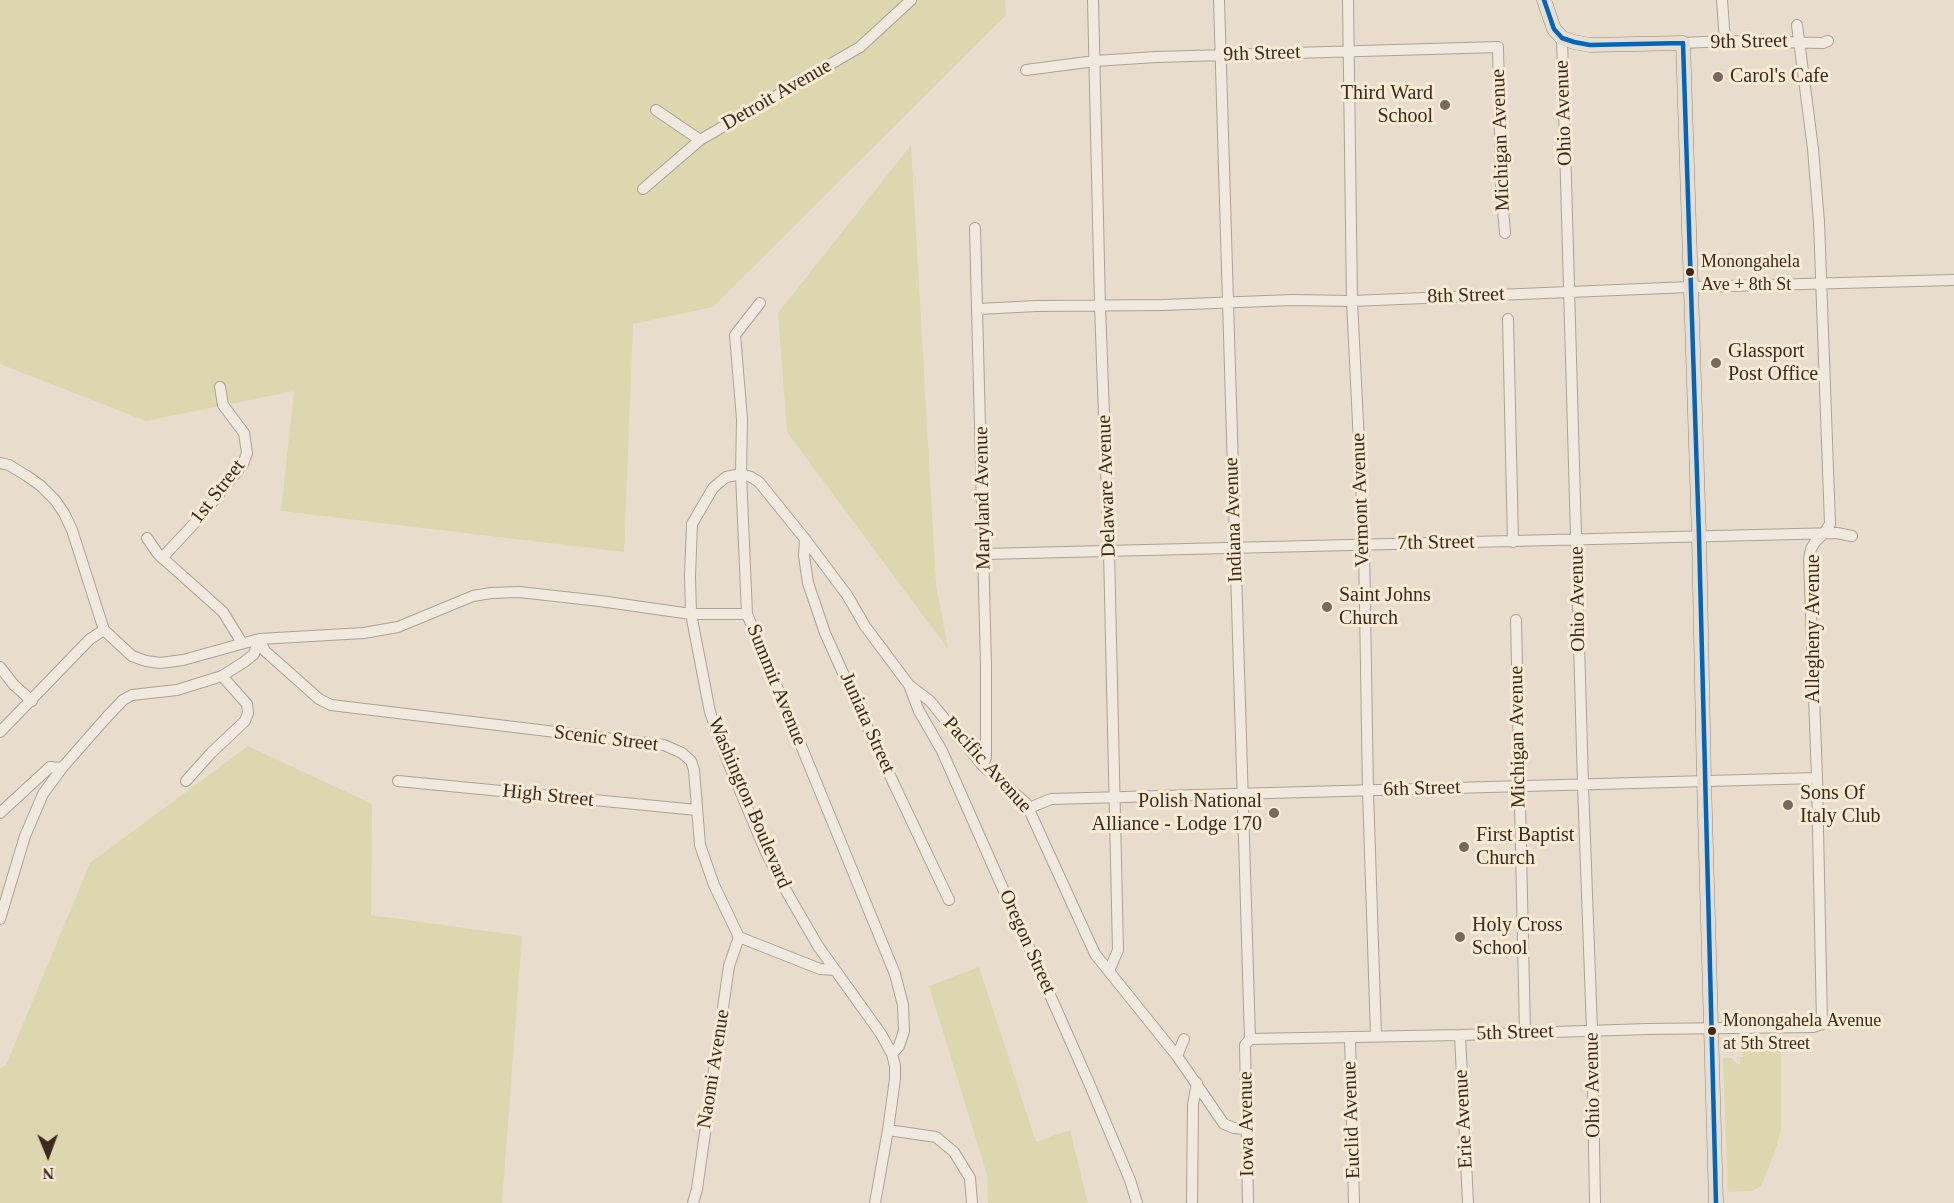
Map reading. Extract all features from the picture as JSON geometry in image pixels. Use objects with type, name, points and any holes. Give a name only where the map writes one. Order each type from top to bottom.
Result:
[{"type":"main road","name":"Ohio Avenue","points":[[1544,0],[1554,29],[1562,38]]},
{"type":"main road","name":"9th Street","points":[[1562,38],[1590,45],[1683,43]]},
{"type":"main road","points":[[1683,43],[1699,536],[1716,1203]]},
{"type":"street","name":"Detroit Avenue","points":[[642,189],[700,140],[860,47],[911,0]]},
{"type":"street","name":"Delaware Avenue","points":[[1093,0],[1118,950],[1109,971]]},
{"type":"street","name":"Indiana Avenue","points":[[1219,0],[1243,793],[1248,1042]]},
{"type":"street","name":"Vermont Avenue","points":[[1348,0],[1352,301],[1364,545],[1368,792],[1376,1036]]},
{"type":"street","points":[[1722,0],[1725,41]]},
{"type":"street","name":"Allegheny Avenue","points":[[1797,25],[1814,159],[1819,222],[1830,524],[1815,542],[1809,559],[1817,778],[1822,1024]]},
{"type":"street","name":"Ohio Avenue","points":[[1562,38],[1592,1030],[1595,1203]]},
{"type":"street","name":"9th Street","points":[[1683,43],[1725,41],[1823,43],[1828,41]]},
{"type":"street","name":"9th Street","points":[[1026,69],[1156,57],[1498,47]]},
{"type":"street","name":"Michigan Avenue","points":[[1498,47],[1504,233]]},
{"type":"street","points":[[656,110],[700,140]]},
{"type":"street","name":"Maryland Avenue","points":[[975,228],[984,554],[986,757],[982,766]]},
{"type":"street","name":"8th Street","points":[[978,309],[1292,300],[1352,301],[1690,287],[1954,280]]},
{"type":"street","name":"Summit Avenue","points":[[760,303],[735,335],[741,419],[747,614],[895,974],[903,1005],[904,1030],[899,1046],[892,1054]]},
{"type":"street","points":[[1508,319],[1514,542]]},
{"type":"street","name":"1st Street","points":[[162,558],[243,464],[247,453],[244,434],[223,405],[220,387]]},
{"type":"street","points":[[0,463],[9,465],[41,486],[64,513],[82,558],[104,630],[132,656],[146,661],[160,663],[183,660],[259,639],[364,633],[398,627],[473,597],[491,593],[519,592],[691,614],[747,614]]},
{"type":"street","points":[[691,614],[692,524],[713,488],[726,477],[741,474]]},
{"type":"street","name":"Pacific Avenue","points":[[741,474],[759,482],[805,539],[909,685],[930,701],[982,766],[1021,798],[1029,808],[1095,954],[1177,1056],[1224,1124],[1247,1129]]},
{"type":"street","name":"7th Street","points":[[984,554],[1824,533],[1852,536]]},
{"type":"street","points":[[147,537],[154,550],[162,558],[223,612],[242,643]]},
{"type":"street","name":"Juniata Street","points":[[805,539],[804,556],[808,583],[825,633],[950,900]]},
{"type":"street","name":"Washington Boulevard","points":[[691,614],[710,712],[730,767],[781,882],[818,946],[882,1034],[896,1066],[875,1203]]},
{"type":"street","name":"Michigan Avenue","points":[[1516,620],[1525,1033]]},
{"type":"street","points":[[0,732],[90,639],[104,630]]},
{"type":"street","points":[[0,919],[25,836],[44,794],[89,736],[127,697],[138,693],[168,692],[187,688],[222,676],[254,654],[259,639]]},
{"type":"street","name":"Scenic Street","points":[[259,639],[265,651],[319,699],[331,705],[664,745],[682,753],[691,761],[694,770],[700,845],[714,885],[740,937]]},
{"type":"street","points":[[0,667],[14,685],[32,701]]},
{"type":"street","points":[[186,781],[211,753],[245,721],[248,712],[247,704],[222,676]]},
{"type":"street","name":"Oregon Street","points":[[909,685],[919,711],[942,751],[1084,1072],[1130,1180],[1137,1203]]},
{"type":"street","points":[[0,813],[50,767],[62,768]]},
{"type":"street","name":"6th Street","points":[[1029,808],[1051,799],[1817,778]]},
{"type":"street","name":"High Street","points":[[398,781],[697,810]]},
{"type":"street","points":[[740,937],[820,969],[835,969]]},
{"type":"street","name":"Naomi Avenue","points":[[693,1203],[729,966],[740,937]]},
{"type":"street","name":"5th Street","points":[[1248,1042],[1592,1030],[1813,1027],[1822,1024]]},
{"type":"street","name":"Erie Avenue","points":[[1460,1035],[1468,1203]]},
{"type":"street","name":"Euclid Avenue","points":[[1350,1037],[1354,1203]]},
{"type":"street","points":[[1177,1056],[1184,1039]]},
{"type":"street","name":"Iowa Avenue","points":[[1248,1042],[1248,1203]]},
{"type":"street","points":[[1192,1203],[1193,1104],[1197,1083]]},
{"type":"street","points":[[888,1130],[936,1137],[954,1152],[970,1178],[972,1203]]},
{"type":"shaded area","points":[[0,0],[1005,0],[1006,15],[713,307],[633,324],[624,552],[281,511],[294,391],[146,421],[0,364]]},
{"type":"shaded area","points":[[911,145],[936,584],[948,649],[787,432],[778,313]]},
{"type":"shaded area","points":[[248,746],[372,804],[371,915],[522,936],[502,1203],[0,1203],[0,1069],[6,1065],[90,863]]},
{"type":"shaded area","points":[[979,967],[1036,1142],[1070,1130],[1088,1203],[988,1203],[987,1175],[929,986]]},
{"type":"shaded area","points":[[1768,1045],[1781,1048],[1781,1131],[1761,1186],[1752,1191],[1728,1192],[1723,1058],[1732,1058],[1740,1064],[1740,1057],[1743,1057],[1743,1046]]},
{"type":"transit line","points":[[1544,0],[1554,29],[1562,38],[1574,42],[1590,45],[1683,43]]},
{"type":"transit line","points":[[1683,43],[1699,536],[1716,1203]]},
{"type":"place","name":"Carol's Cafe","points":[[1718,77]]},
{"type":"place","name":"Third Ward School","points":[[1445,105]]},
{"type":"place","name":"Monongahela Ave + 8th St","points":[[1690,272]]},
{"type":"place","name":"Glassport Post Office","points":[[1716,363]]},
{"type":"place","name":"Saint Johns Church","points":[[1327,607]]},
{"type":"place","name":"Sons Of Italy Club","points":[[1788,805]]},
{"type":"place","name":"Polish National Alliance - Lodge 170","points":[[1274,813]]},
{"type":"place","name":"First Baptist Church","points":[[1464,847]]},
{"type":"place","name":"Holy Cross School","points":[[1460,937]]},
{"type":"place","name":"Monongahela Avenue at 5th Street","points":[[1712,1031]]}]
